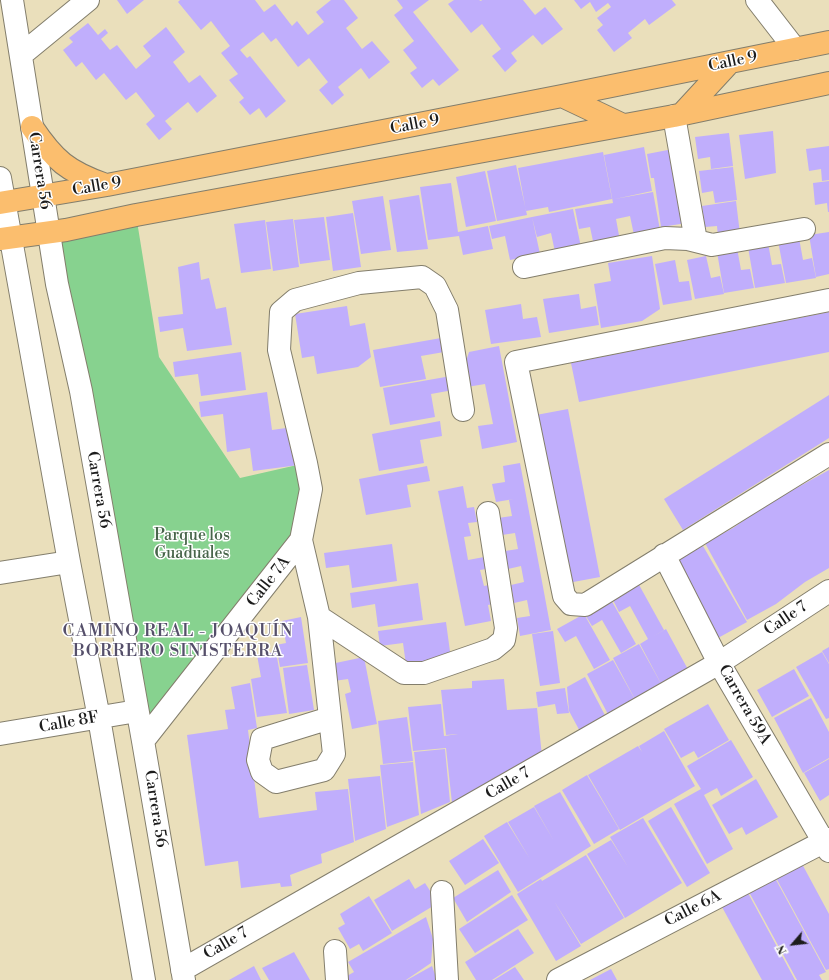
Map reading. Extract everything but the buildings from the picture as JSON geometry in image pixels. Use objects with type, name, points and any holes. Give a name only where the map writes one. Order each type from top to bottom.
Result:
[{"type":"main road","name":"Calle 9","points":[[2,202],[107,185],[829,42]]},
{"type":"main road","points":[[678,115],[729,62]]},
{"type":"main road","points":[[5,238],[49,232],[826,88]]},
{"type":"main road","points":[[562,96],[623,125]]},
{"type":"main road","points":[[32,126],[46,147],[63,164],[84,177],[107,185]]},
{"type":"street","name":"Carrera 56","points":[[12,0],[57,284],[81,391],[137,711],[144,741],[183,975]]},
{"type":"street","points":[[21,55],[88,0]]},
{"type":"street","points":[[757,0],[795,49]]},
{"type":"street","points":[[678,115],[696,241]]},
{"type":"street","points":[[0,178],[5,238],[99,718],[144,980]]},
{"type":"street","points":[[524,267],[665,238],[696,241],[712,245],[804,229]]},
{"type":"street","name":"Calle 7A","points":[[144,741],[301,540],[310,489],[306,463],[279,350],[282,312],[295,300],[359,283],[422,277],[435,286],[447,310],[463,410]]},
{"type":"street","points":[[829,300],[516,362],[564,596],[571,604],[585,605],[829,454]]},
{"type":"street","points":[[319,617],[404,673],[424,673],[493,649],[504,640],[506,628],[488,512]]},
{"type":"street","points":[[301,540],[319,617],[330,718]]},
{"type":"street","name":"Carrera 59A","points":[[664,556],[719,663],[827,844]]},
{"type":"street","points":[[0,573],[69,562]]},
{"type":"street","name":"Calle 7","points":[[183,975],[719,663],[829,591]]},
{"type":"street","name":"Calle 8F","points":[[0,734],[137,711]]},
{"type":"street","name":"Calle 6A","points":[[558,980],[827,844]]},
{"type":"street","points":[[442,892],[447,980]]},
{"type":"street","points":[[335,951],[337,980]]},
{"type":"green space","name":"Parque los Guaduales","points":[[136,215],[159,357],[240,478],[306,463],[301,540],[143,741],[49,232]]},
{"type":"district","name":"CAMINO REAL - JOAQUÍN BORRERO SINISTERRA","points":[[178,642]]}]
